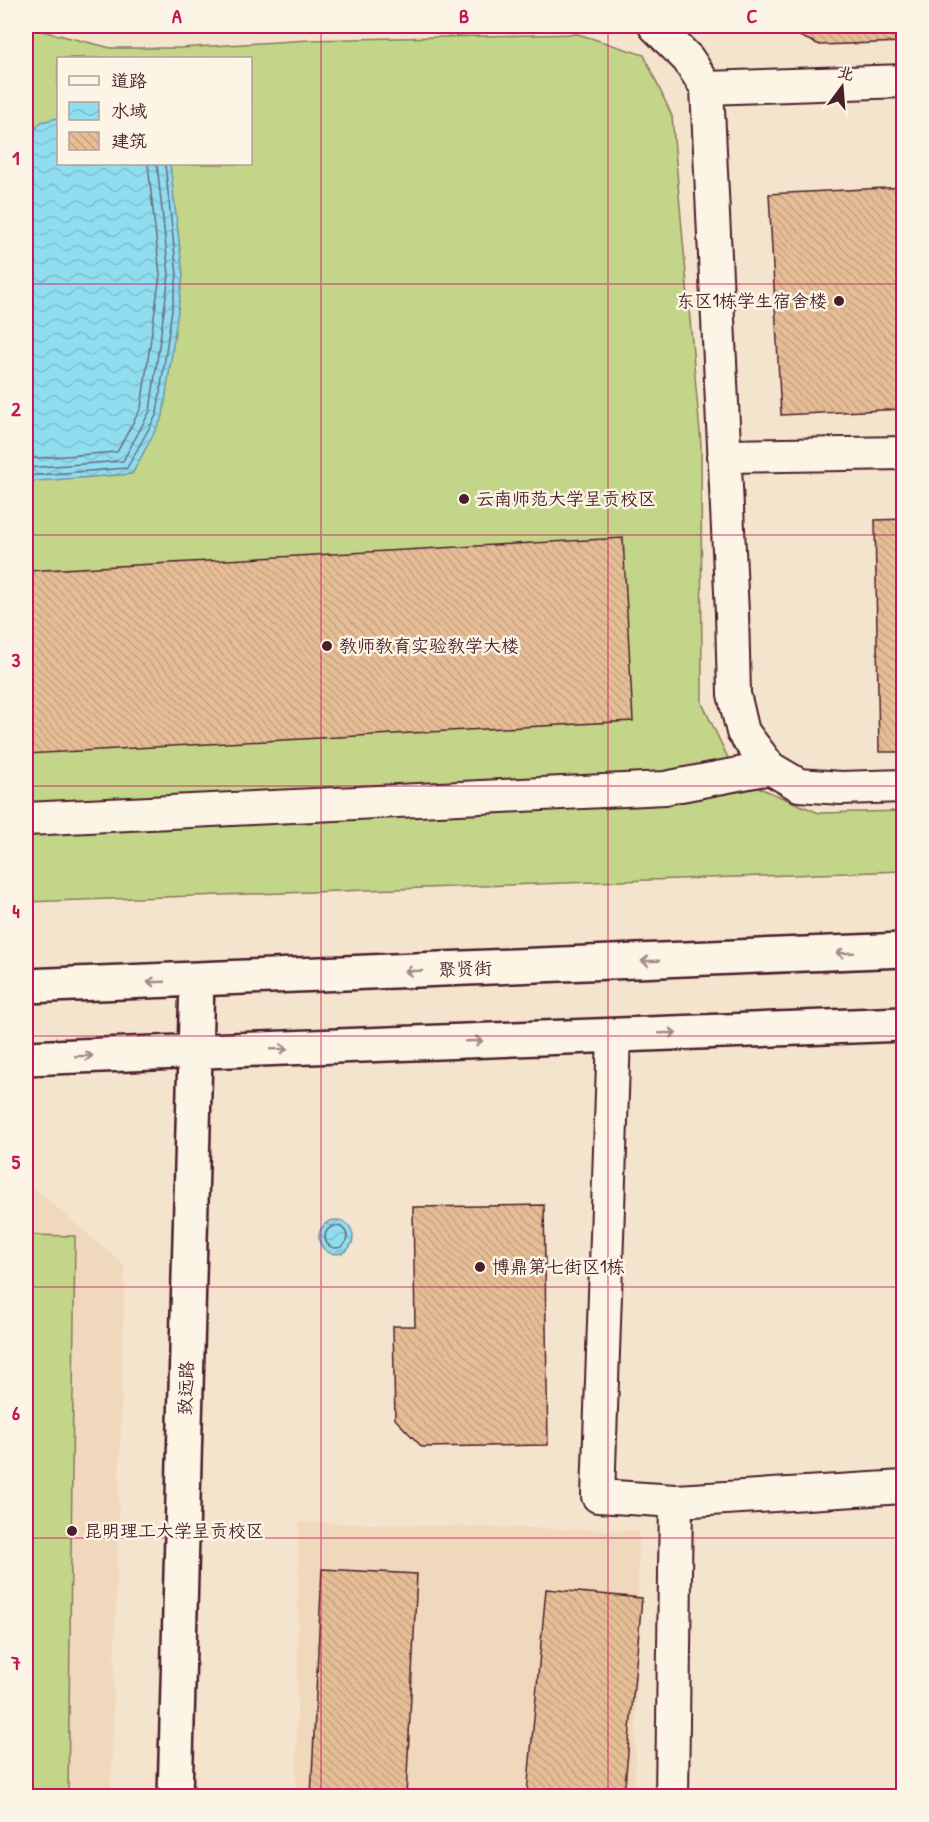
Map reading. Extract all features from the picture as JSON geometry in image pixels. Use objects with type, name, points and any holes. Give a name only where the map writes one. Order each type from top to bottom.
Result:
[{"type":"main road","name":"聚贤街","points":[[26,986],[903,950]]},
{"type":"main road","name":"致远路","points":[[175,1797],[197,980]]},
{"type":"main road","points":[[26,1058],[903,1024]]},
{"type":"street","points":[[655,26],[688,59],[707,88],[734,694],[743,732],[770,768],[799,784],[841,788],[903,786]]},
{"type":"street","points":[[707,88],[903,81]]},
{"type":"street","points":[[724,456],[903,453]]},
{"type":"street","points":[[26,819],[665,788],[770,768]]},
{"type":"street","points":[[614,1035],[598,1496],[675,1501],[903,1487]]},
{"type":"street","points":[[672,1797],[675,1501]]},
{"type":"shaded area","name":"昆明理工大学呈贡校区","points":[[26,1181],[125,1266],[111,1796],[26,1796]]},
{"type":"shaded area","points":[[299,1522],[639,1531],[635,1796],[296,1796]]},
{"type":"green space","name":"云南师范大学呈贡校区","points":[[26,27],[111,48],[180,48],[309,40],[578,34],[644,55],[672,116],[701,444],[702,703],[738,779],[819,813],[903,811],[903,871],[26,902]]},
{"type":"green space","points":[[26,1235],[75,1236],[68,1796],[26,1796]]},
{"type":"water","points":[[57,118],[57,165],[170,165],[183,275],[163,416],[132,474],[26,482],[26,141],[41,122]]},
{"type":"water","points":[[336,1220],[348,1225],[353,1237],[348,1249],[336,1254],[324,1249],[319,1237],[324,1225]]},
{"type":"building","points":[[776,26],[904,26],[904,42],[820,45]]},
{"type":"building","name":"东区1栋学生宿舍楼","points":[[904,187],[904,409],[781,415],[769,194]]},
{"type":"building","points":[[904,519],[904,752],[879,752],[875,520]]},
{"type":"building","name":"教师教育实验教学大楼","points":[[623,538],[633,721],[26,754],[26,571]]},
{"type":"building","name":"博鼎第七街区1栋","points":[[544,1205],[548,1445],[422,1447],[395,1419],[393,1326],[415,1326],[413,1207]]},
{"type":"building","points":[[322,1569],[417,1574],[406,1796],[311,1796]]},
{"type":"building","points":[[546,1589],[642,1598],[624,1796],[559,1796],[527,1793]]},
{"type":"place","name":"东区1栋学生宿舍楼","points":[[839,301]]},
{"type":"place","name":"云南师范大学呈贡校区","points":[[464,499]]},
{"type":"place","name":"教师教育实验教学大楼","points":[[327,646]]},
{"type":"place","name":"博鼎第七街区1栋","points":[[480,1267]]},
{"type":"place","name":"昆明理工大学呈贡校区","points":[[72,1531]]}]
